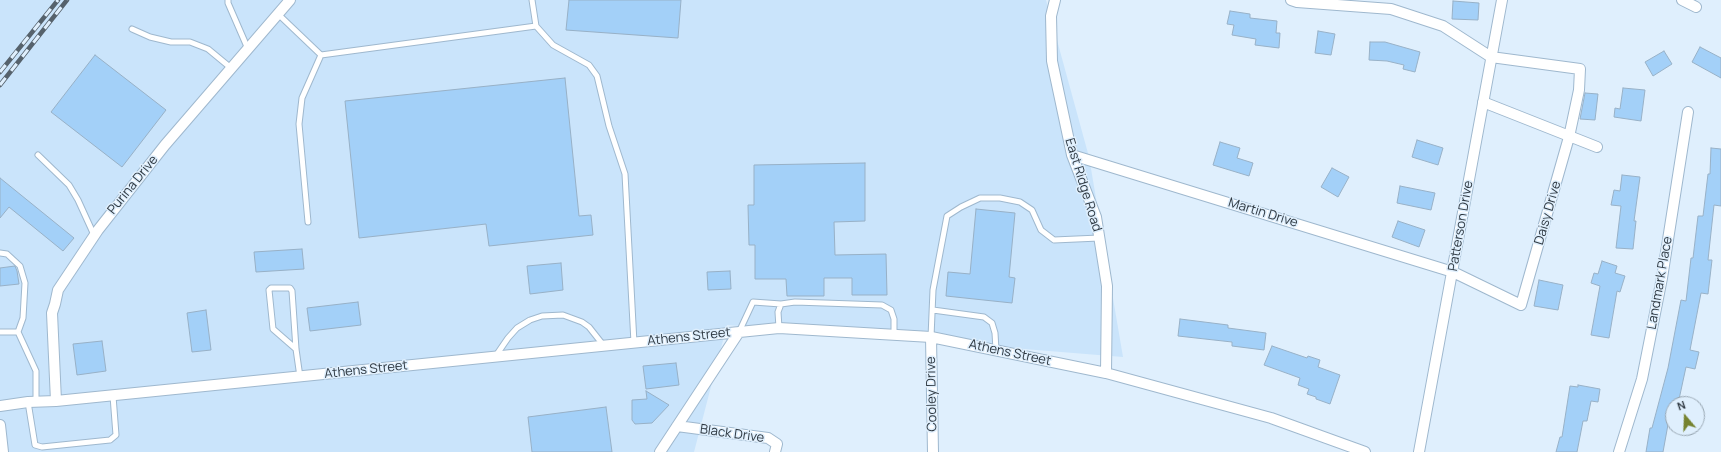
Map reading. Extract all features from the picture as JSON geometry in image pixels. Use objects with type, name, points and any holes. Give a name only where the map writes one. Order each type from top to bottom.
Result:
[{"type":"street","name":"Purina Drive","points":[[56,402],[52,313],[58,290],[94,235],[165,145],[290,0]]},
{"type":"street","name":"East Ridge Road","points":[[1055,0],[1050,16],[1052,61],[1072,155],[1096,217],[1107,286],[1106,373]]},
{"type":"street","points":[[1291,0],[1297,2],[1391,9],[1443,26],[1491,57],[1580,69],[1579,90],[1569,137]]},
{"type":"street","name":"Patterson Drive","points":[[1419,452],[1502,0]]},
{"type":"street","points":[[1682,0],[1696,7]]},
{"type":"street","points":[[1483,102],[1597,147]]},
{"type":"street","name":"Landmark Place","points":[[1619,452],[1642,379],[1662,278],[1688,112]]},
{"type":"street","name":"Daisy Drive","points":[[1453,272],[1521,305],[1569,137]]},
{"type":"street","name":"Martin Drive","points":[[1072,155],[1453,272]]},
{"type":"street","name":"Athens Street","points":[[0,406],[32,402],[56,402],[779,328],[931,337],[1106,373],[1271,418],[1365,452]]},
{"type":"street","points":[[660,452],[739,332]]},
{"type":"street","name":"Cooley Drive","points":[[931,337],[933,452]]},
{"type":"street","points":[[0,425],[3,452]]},
{"type":"street","name":"Black Drive","points":[[677,426],[768,438],[777,444],[775,452]]},
{"type":"lane","points":[[228,0],[248,49]]},
{"type":"lane","points":[[532,0],[536,26],[553,45],[589,65],[597,76],[609,126],[625,174],[634,343]]},
{"type":"lane","points":[[278,14],[321,55]]},
{"type":"lane","points":[[321,55],[536,26]]},
{"type":"lane","points":[[132,29],[171,42],[190,42],[208,49],[231,68]]},
{"type":"lane","points":[[308,222],[299,124],[302,98],[321,55]]},
{"type":"lane","points":[[38,155],[69,185],[78,200],[94,235]]},
{"type":"lane","points":[[931,337],[933,290],[947,216],[961,207],[980,198],[1000,198],[1020,202],[1032,210],[1041,230],[1054,240],[1099,238]]},
{"type":"lane","points":[[0,253],[7,254],[20,266],[25,283],[23,318],[18,332],[36,371],[32,402],[35,445],[42,447],[110,440],[116,435],[113,396]]},
{"type":"lane","points":[[296,349],[272,329],[269,290],[272,288],[290,288],[292,291],[296,349],[300,377]]},
{"type":"lane","points":[[739,332],[753,302],[781,304],[795,302],[882,305],[891,310],[894,319],[894,335]]},
{"type":"lane","points":[[779,328],[778,312],[781,304]]},
{"type":"lane","points":[[932,310],[984,317],[992,323],[995,333],[996,350]]},
{"type":"lane","points":[[495,358],[508,338],[517,328],[530,320],[542,316],[563,315],[582,322],[589,327],[605,346]]},
{"type":"lane","points":[[0,332],[18,332]]},
{"type":"shaded area","points":[[0,0],[1046,0],[1089,157],[1123,357],[727,325],[694,452],[0,452]]},
{"type":"building","points":[[569,0],[681,0],[678,38],[566,30]]},
{"type":"building","points":[[1453,1],[1479,3],[1478,20],[1452,19]]},
{"type":"building","points":[[1230,11],[1250,14],[1250,18],[1277,21],[1276,33],[1280,33],[1279,48],[1255,45],[1256,39],[1232,35],[1234,25],[1227,24]]},
{"type":"building","points":[[1318,31],[1335,34],[1331,55],[1315,53]]},
{"type":"building","points":[[1370,42],[1385,42],[1420,52],[1415,72],[1403,69],[1404,65],[1387,61],[1369,60]]},
{"type":"building","points":[[1700,47],[1721,58],[1721,78],[1692,62]]},
{"type":"building","points":[[1664,51],[1672,64],[1653,76],[1645,62]]},
{"type":"building","points":[[95,55],[166,110],[122,167],[51,112]]},
{"type":"building","points":[[565,78],[579,216],[591,215],[593,235],[489,246],[486,224],[359,238],[345,101]]},
{"type":"building","points":[[1623,88],[1645,90],[1641,121],[1614,117],[1615,108],[1620,109]]},
{"type":"building","points":[[1585,93],[1598,94],[1595,120],[1580,119]]},
{"type":"building","points":[[1417,140],[1443,148],[1438,165],[1412,157]]},
{"type":"building","points":[[1220,142],[1240,148],[1237,158],[1253,163],[1249,176],[1213,165]]},
{"type":"building","points":[[1711,148],[1721,149],[1721,206],[1714,205],[1708,260],[1712,260],[1708,294],[1701,293],[1690,350],[1699,352],[1695,369],[1686,367],[1680,396],[1665,396],[1666,436],[1663,452],[1646,452],[1650,428],[1652,428],[1668,368],[1681,300],[1686,301],[1698,216],[1703,216],[1708,174],[1710,174]]},
{"type":"building","points":[[865,163],[865,221],[834,222],[835,255],[886,254],[887,295],[852,295],[852,278],[824,278],[824,296],[787,296],[786,279],[755,279],[755,245],[749,245],[748,205],[754,205],[754,165]]},
{"type":"building","points":[[1332,168],[1349,177],[1338,197],[1321,187]]},
{"type":"building","points":[[1622,175],[1640,177],[1634,221],[1636,221],[1633,249],[1616,248],[1621,206],[1611,205],[1614,190],[1620,191]]},
{"type":"building","points":[[0,178],[74,238],[63,251],[9,207],[0,218]]},
{"type":"building","points":[[1400,186],[1435,193],[1431,210],[1397,203]]},
{"type":"building","points":[[976,209],[1015,213],[1009,277],[1015,278],[1012,303],[946,296],[948,272],[970,274]]},
{"type":"building","points":[[1398,221],[1425,230],[1419,247],[1392,237]]},
{"type":"building","points":[[302,249],[304,269],[256,272],[254,252]]},
{"type":"building","points":[[1602,261],[1617,266],[1615,273],[1625,276],[1620,292],[1617,291],[1609,338],[1591,335],[1600,286],[1591,283],[1594,273],[1598,274]]},
{"type":"building","points":[[561,263],[563,290],[530,294],[527,266]]},
{"type":"building","points":[[15,266],[19,284],[0,286],[0,268]]},
{"type":"building","points":[[730,271],[731,289],[708,290],[707,272]]},
{"type":"building","points":[[1539,280],[1563,285],[1558,310],[1534,306]]},
{"type":"building","points":[[358,302],[361,325],[310,331],[307,308]]},
{"type":"building","points":[[206,310],[211,350],[192,352],[187,313]]},
{"type":"building","points":[[1180,319],[1228,325],[1228,328],[1266,333],[1264,350],[1232,346],[1232,342],[1178,336]]},
{"type":"building","points":[[102,341],[106,371],[77,375],[73,344]]},
{"type":"building","points":[[1272,346],[1307,358],[1308,356],[1320,360],[1318,367],[1340,375],[1330,404],[1307,394],[1309,389],[1298,385],[1300,378],[1264,365]]},
{"type":"building","points":[[676,363],[679,385],[646,389],[643,366]]},
{"type":"building","points":[[1578,385],[1600,389],[1598,402],[1591,401],[1587,421],[1583,421],[1577,452],[1556,452],[1560,437],[1562,437],[1570,386],[1578,387]]},
{"type":"building","points":[[646,391],[669,405],[652,423],[635,424],[632,420],[632,400],[647,399]]},
{"type":"building","points":[[606,407],[612,452],[532,452],[528,417]]},
{"type":"railway","points":[[0,72],[58,0]]},
{"type":"railway","points":[[0,85],[67,0]]}]
